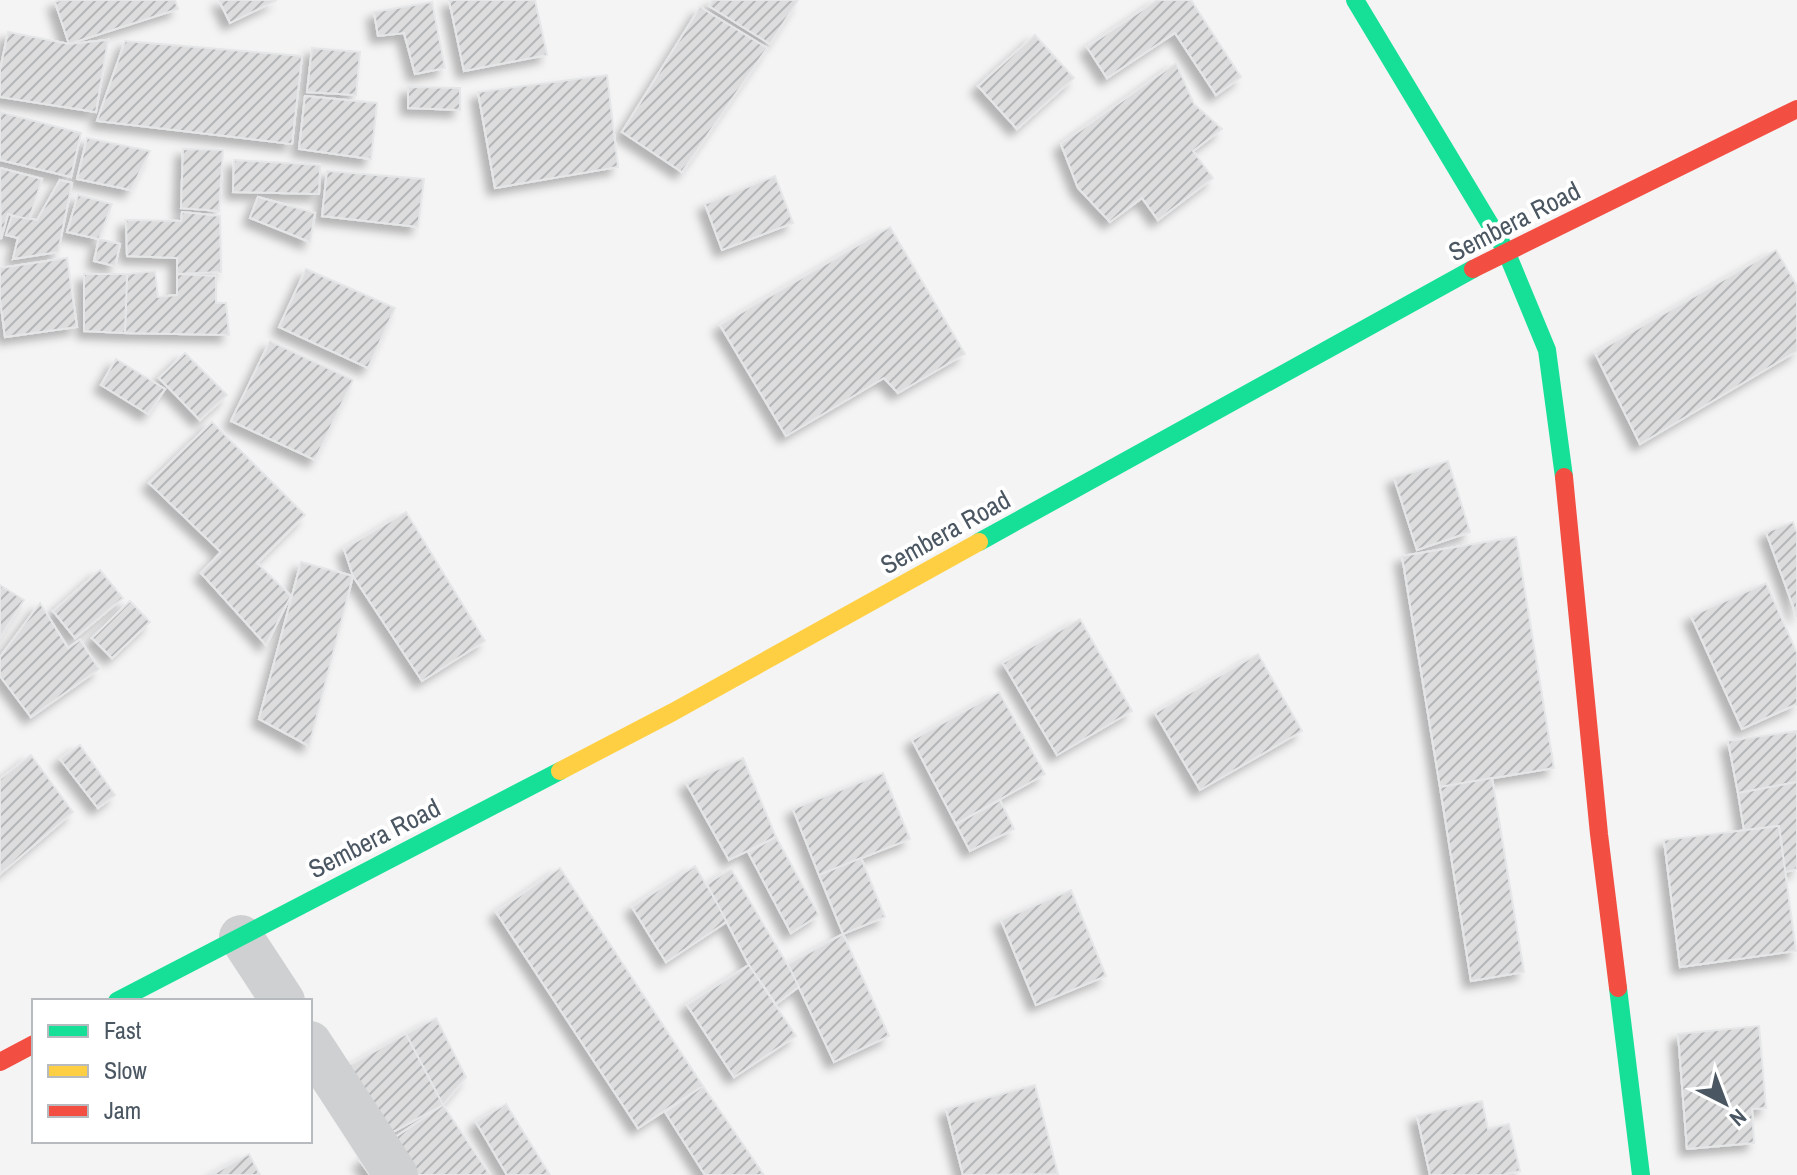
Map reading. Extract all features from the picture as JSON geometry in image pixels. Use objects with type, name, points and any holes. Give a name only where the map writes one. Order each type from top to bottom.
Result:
[{"type":"street","points":[[1355,0],[1506,251],[1547,350],[1568,509],[1599,834],[1641,1175]]},
{"type":"street","name":"Sembera Road","points":[[121,999],[673,712],[1506,251],[1797,109]]},
{"type":"street","points":[[241,937],[282,999]]},
{"type":"street","points":[[0,1062],[32,1045]]},
{"type":"street","points":[[312,1046],[396,1175]]},
{"type":"building","points":[[175,0],[178,9],[69,44],[55,2]]},
{"type":"building","points":[[219,0],[277,0],[230,23]]},
{"type":"building","points":[[449,0],[535,0],[547,55],[464,71]]},
{"type":"building","points":[[713,0],[798,0],[770,44],[709,6]]},
{"type":"building","points":[[1157,0],[1191,0],[1241,77],[1216,95],[1175,33],[1107,78],[1087,47]]},
{"type":"building","points":[[432,2],[445,68],[415,74],[404,33],[378,36],[374,12]]},
{"type":"building","points":[[700,7],[767,48],[682,172],[622,132]]},
{"type":"building","points":[[8,32],[69,44],[108,40],[96,112],[0,97],[0,70]]},
{"type":"building","points":[[1035,35],[1074,78],[1017,129],[978,86]]},
{"type":"building","points":[[125,41],[302,56],[292,144],[97,121]]},
{"type":"building","points":[[312,48],[360,52],[356,95],[307,92]]},
{"type":"building","points":[[1176,63],[1194,104],[1222,129],[1193,151],[1213,178],[1158,220],[1142,198],[1110,222],[1078,188],[1061,144]]},
{"type":"building","points":[[607,75],[618,167],[495,188],[478,92]]},
{"type":"building","points":[[408,87],[460,88],[460,110],[408,108]]},
{"type":"building","points":[[305,96],[377,103],[371,159],[299,149]]},
{"type":"building","points":[[0,112],[81,133],[71,177],[0,160]]},
{"type":"building","points":[[87,138],[150,151],[131,190],[77,179]]},
{"type":"building","points":[[183,149],[223,150],[219,211],[181,208]]},
{"type":"building","points":[[234,160],[320,165],[319,194],[233,192]]},
{"type":"building","points":[[0,168],[42,179],[29,220],[8,214],[1,239]]},
{"type":"building","points":[[327,171],[424,179],[418,227],[322,216]]},
{"type":"building","points":[[775,176],[793,223],[722,250],[705,204]]},
{"type":"building","points":[[60,180],[72,183],[58,252],[13,259],[18,238],[6,235],[12,216],[37,220]]},
{"type":"building","points":[[78,195],[112,204],[99,239],[67,232]]},
{"type":"building","points":[[258,197],[315,213],[310,242],[250,218]]},
{"type":"building","points":[[182,212],[220,216],[221,272],[177,274],[177,258],[127,256],[126,220],[181,221]]},
{"type":"building","points":[[890,227],[965,354],[898,393],[884,378],[786,436],[720,325]]},
{"type":"building","points":[[99,239],[120,244],[115,266],[94,261]]},
{"type":"building","points":[[1776,250],[1797,286],[1797,351],[1640,444],[1595,353]]},
{"type":"building","points":[[67,258],[77,327],[5,337],[0,268]]},
{"type":"building","points":[[306,269],[395,308],[368,368],[279,327]]},
{"type":"building","points":[[155,271],[158,297],[177,295],[177,274],[216,276],[216,303],[226,303],[229,335],[125,333],[127,274]]},
{"type":"building","points":[[84,274],[127,274],[125,333],[84,331]]},
{"type":"building","points":[[270,341],[353,380],[315,460],[231,421]]},
{"type":"building","points":[[185,353],[227,395],[200,420],[159,378]]},
{"type":"building","points":[[116,359],[165,389],[148,414],[101,385]]},
{"type":"building","points":[[212,422],[305,515],[257,563],[291,596],[266,645],[201,573],[221,552],[149,483]]},
{"type":"building","points":[[1448,461],[1470,532],[1417,550],[1394,478]]},
{"type":"building","points":[[406,512],[485,641],[422,681],[353,576],[344,549]]},
{"type":"building","points":[[1793,522],[1797,533],[1797,617],[1766,532]]},
{"type":"building","points":[[1516,537],[1554,768],[1440,787],[1402,556]]},
{"type":"building","points":[[301,562],[353,576],[309,746],[259,719]]},
{"type":"building","points":[[100,570],[123,598],[75,638],[53,611]]},
{"type":"building","points":[[1766,583],[1797,653],[1797,704],[1742,729],[1691,616]]},
{"type":"building","points":[[0,585],[24,600],[0,637]]},
{"type":"building","points":[[130,601],[150,622],[112,658],[92,638]]},
{"type":"building","points":[[40,603],[68,648],[80,640],[99,669],[31,717],[0,676],[0,657]]},
{"type":"building","points":[[1080,619],[1132,711],[1057,755],[1003,663]]},
{"type":"building","points":[[1258,654],[1302,731],[1200,790],[1155,713]]},
{"type":"building","points":[[999,692],[1045,774],[956,824],[912,740]]},
{"type":"building","points":[[1797,731],[1797,782],[1738,793],[1728,741]]},
{"type":"building","points":[[80,745],[115,795],[98,808],[60,759]]},
{"type":"building","points":[[31,755],[73,812],[0,874],[0,779]]},
{"type":"building","points":[[743,758],[776,837],[729,860],[686,783]]},
{"type":"building","points":[[883,773],[910,839],[819,875],[793,809]]},
{"type":"building","points":[[1492,778],[1524,972],[1471,981],[1440,787]]},
{"type":"building","points":[[1797,782],[1797,869],[1785,872],[1779,826],[1744,830],[1738,793]]},
{"type":"building","points":[[1000,800],[1014,829],[970,851],[956,824]]},
{"type":"building","points":[[1779,826],[1796,951],[1680,967],[1664,840]]},
{"type":"building","points":[[776,837],[819,915],[791,933],[748,852]]},
{"type":"building","points":[[861,858],[885,917],[843,934],[819,875]]},
{"type":"building","points":[[695,866],[728,921],[666,962],[632,907]]},
{"type":"building","points":[[560,868],[703,1086],[638,1128],[496,912]]},
{"type":"building","points":[[731,869],[800,986],[776,1004],[749,965],[707,884]]},
{"type":"building","points":[[1071,890],[1106,976],[1036,1005],[1001,920]]},
{"type":"building","points":[[843,934],[889,1036],[834,1062],[788,964]]},
{"type":"building","points":[[749,965],[796,1036],[734,1077],[687,1005]]},
{"type":"building","points":[[436,1018],[466,1077],[443,1105],[406,1034]]},
{"type":"building","points":[[1759,1026],[1766,1108],[1752,1109],[1754,1143],[1687,1149],[1678,1034]]},
{"type":"building","points":[[406,1034],[443,1105],[369,1145],[331,1076]]},
{"type":"building","points":[[1035,1085],[1058,1174],[963,1175],[946,1109]]},
{"type":"building","points":[[703,1086],[764,1175],[705,1175],[665,1112]]},
{"type":"building","points":[[1482,1101],[1488,1129],[1509,1124],[1520,1171],[1503,1175],[1430,1175],[1417,1116]]},
{"type":"building","points":[[506,1104],[550,1175],[507,1175],[476,1122]]},
{"type":"building","points":[[443,1105],[490,1175],[370,1175],[360,1161]]},
{"type":"building","points":[[249,1154],[260,1175],[211,1175]]},
{"type":"traffic: fast","points":[[1355,0],[1506,251],[1547,350],[1564,477]]},
{"type":"traffic: fast","points":[[979,542],[1473,269]]},
{"type":"traffic: fast","points":[[121,999],[560,771]]},
{"type":"traffic: fast","points":[[1618,988],[1641,1175]]},
{"type":"traffic: slow","points":[[560,771],[673,712],[979,542]]},
{"type":"traffic: jam","points":[[1473,269],[1797,109]]},
{"type":"traffic: jam","points":[[1564,477],[1599,834],[1618,988]]},
{"type":"traffic: jam","points":[[0,1062],[32,1045]]}]
